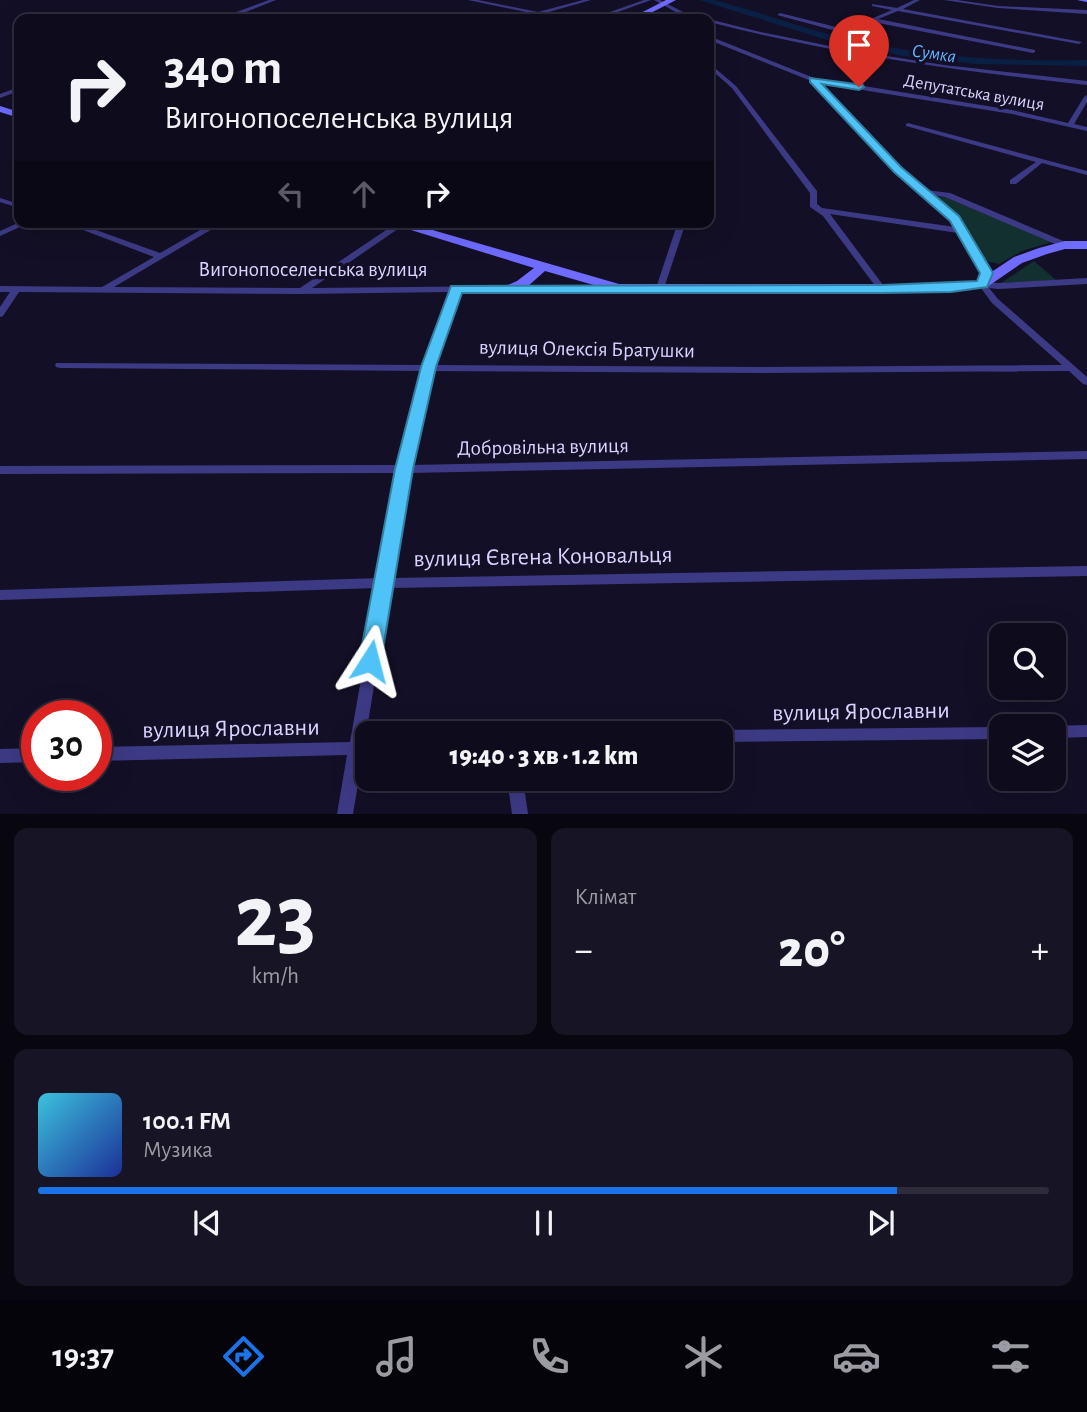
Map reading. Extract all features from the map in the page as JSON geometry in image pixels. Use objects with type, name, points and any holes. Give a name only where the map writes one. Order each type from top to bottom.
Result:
[{"type":"main road","points":[[1081,0],[1087,0]]},
{"type":"main road","points":[[642,14],[664,1]]},
{"type":"main road","points":[[414,228],[618,288]]},
{"type":"main road","points":[[982,284],[1018,260],[1065,245],[1087,245]]},
{"type":"main road","points":[[508,288],[522,284],[542,267]]},
{"type":"main road","name":"Вигонопоселенська вулиця","points":[[618,288],[883,289],[951,288],[982,284]]},
{"type":"street","points":[[236,14],[272,1],[284,0]]},
{"type":"street","points":[[470,0],[540,14]]},
{"type":"street","points":[[531,14],[589,0]]},
{"type":"street","points":[[613,12],[649,0]]},
{"type":"street","points":[[780,15],[840,30],[873,20],[918,0]]},
{"type":"street","points":[[946,0],[998,7],[1087,12]]},
{"type":"street","points":[[664,1],[680,14]]},
{"type":"street","points":[[874,5],[1079,42]]},
{"type":"street","points":[[239,13],[244,14]]},
{"type":"street","points":[[873,20],[918,31],[1032,51]]},
{"type":"street","points":[[714,21],[758,34],[857,53],[1087,83]]},
{"type":"street","points":[[714,40],[813,80],[898,169],[925,191],[964,231],[986,273],[982,284],[995,301],[1079,372],[1087,382]]},
{"type":"street","points":[[714,69],[734,87],[814,193],[813,205],[827,214],[883,289]]},
{"type":"street","name":"Депутатська вулиця","points":[[813,80],[976,105],[1087,129]]},
{"type":"street","points":[[1070,125],[1087,99]]},
{"type":"street","points":[[908,125],[1087,173]]},
{"type":"street","points":[[1013,182],[1041,161]]},
{"type":"street","points":[[925,191],[947,195],[1065,245]]},
{"type":"street","points":[[819,209],[964,231]]},
{"type":"street","points":[[83,228],[160,256]]},
{"type":"street","points":[[103,290],[209,228]]},
{"type":"street","points":[[301,292],[391,228]]},
{"type":"street","points":[[660,288],[680,228]]},
{"type":"street","name":"Вигонопоселенська вулиця","points":[[982,284],[998,286],[1087,281]]},
{"type":"street","name":"Вигонопоселенська вулиця","points":[[0,289],[301,292],[618,288]]},
{"type":"street","points":[[0,314],[16,289]]},
{"type":"street","points":[[365,721],[382,583],[404,469],[428,367],[456,289]]},
{"type":"street","name":"вулиця Олексія Братушки","points":[[60,365],[1079,372]]},
{"type":"street","name":"Добровільна вулиця","points":[[0,470],[404,469],[1087,455]]},
{"type":"street","name":"вулиця Євгена Коновальця","points":[[0,595],[382,583],[1087,571]]},
{"type":"street","points":[[1066,732],[1087,731]]},
{"type":"street","name":"вулиця Ярославни","points":[[733,736],[989,733]]},
{"type":"street","name":"вулиця Ярославни","points":[[112,754],[355,749]]},
{"type":"street","points":[[0,756],[21,755]]},
{"type":"street","points":[[345,814],[355,776]]},
{"type":"street","points":[[517,791],[520,814]]},
{"type":"green space","points":[[935,196],[945,197],[1052,242],[1022,251],[999,264],[986,261],[963,224]]},
{"type":"green space","points":[[1034,261],[1056,280],[1001,283]]},
{"type":"waterway","name":"Сумка","points":[[703,0],[866,46],[977,61],[1087,63]]},
{"type":"route","points":[[370,661],[404,469],[428,367],[456,289],[883,289],[951,288],[982,284],[986,273],[964,231],[940,204],[898,169],[813,80],[859,87]]}]
